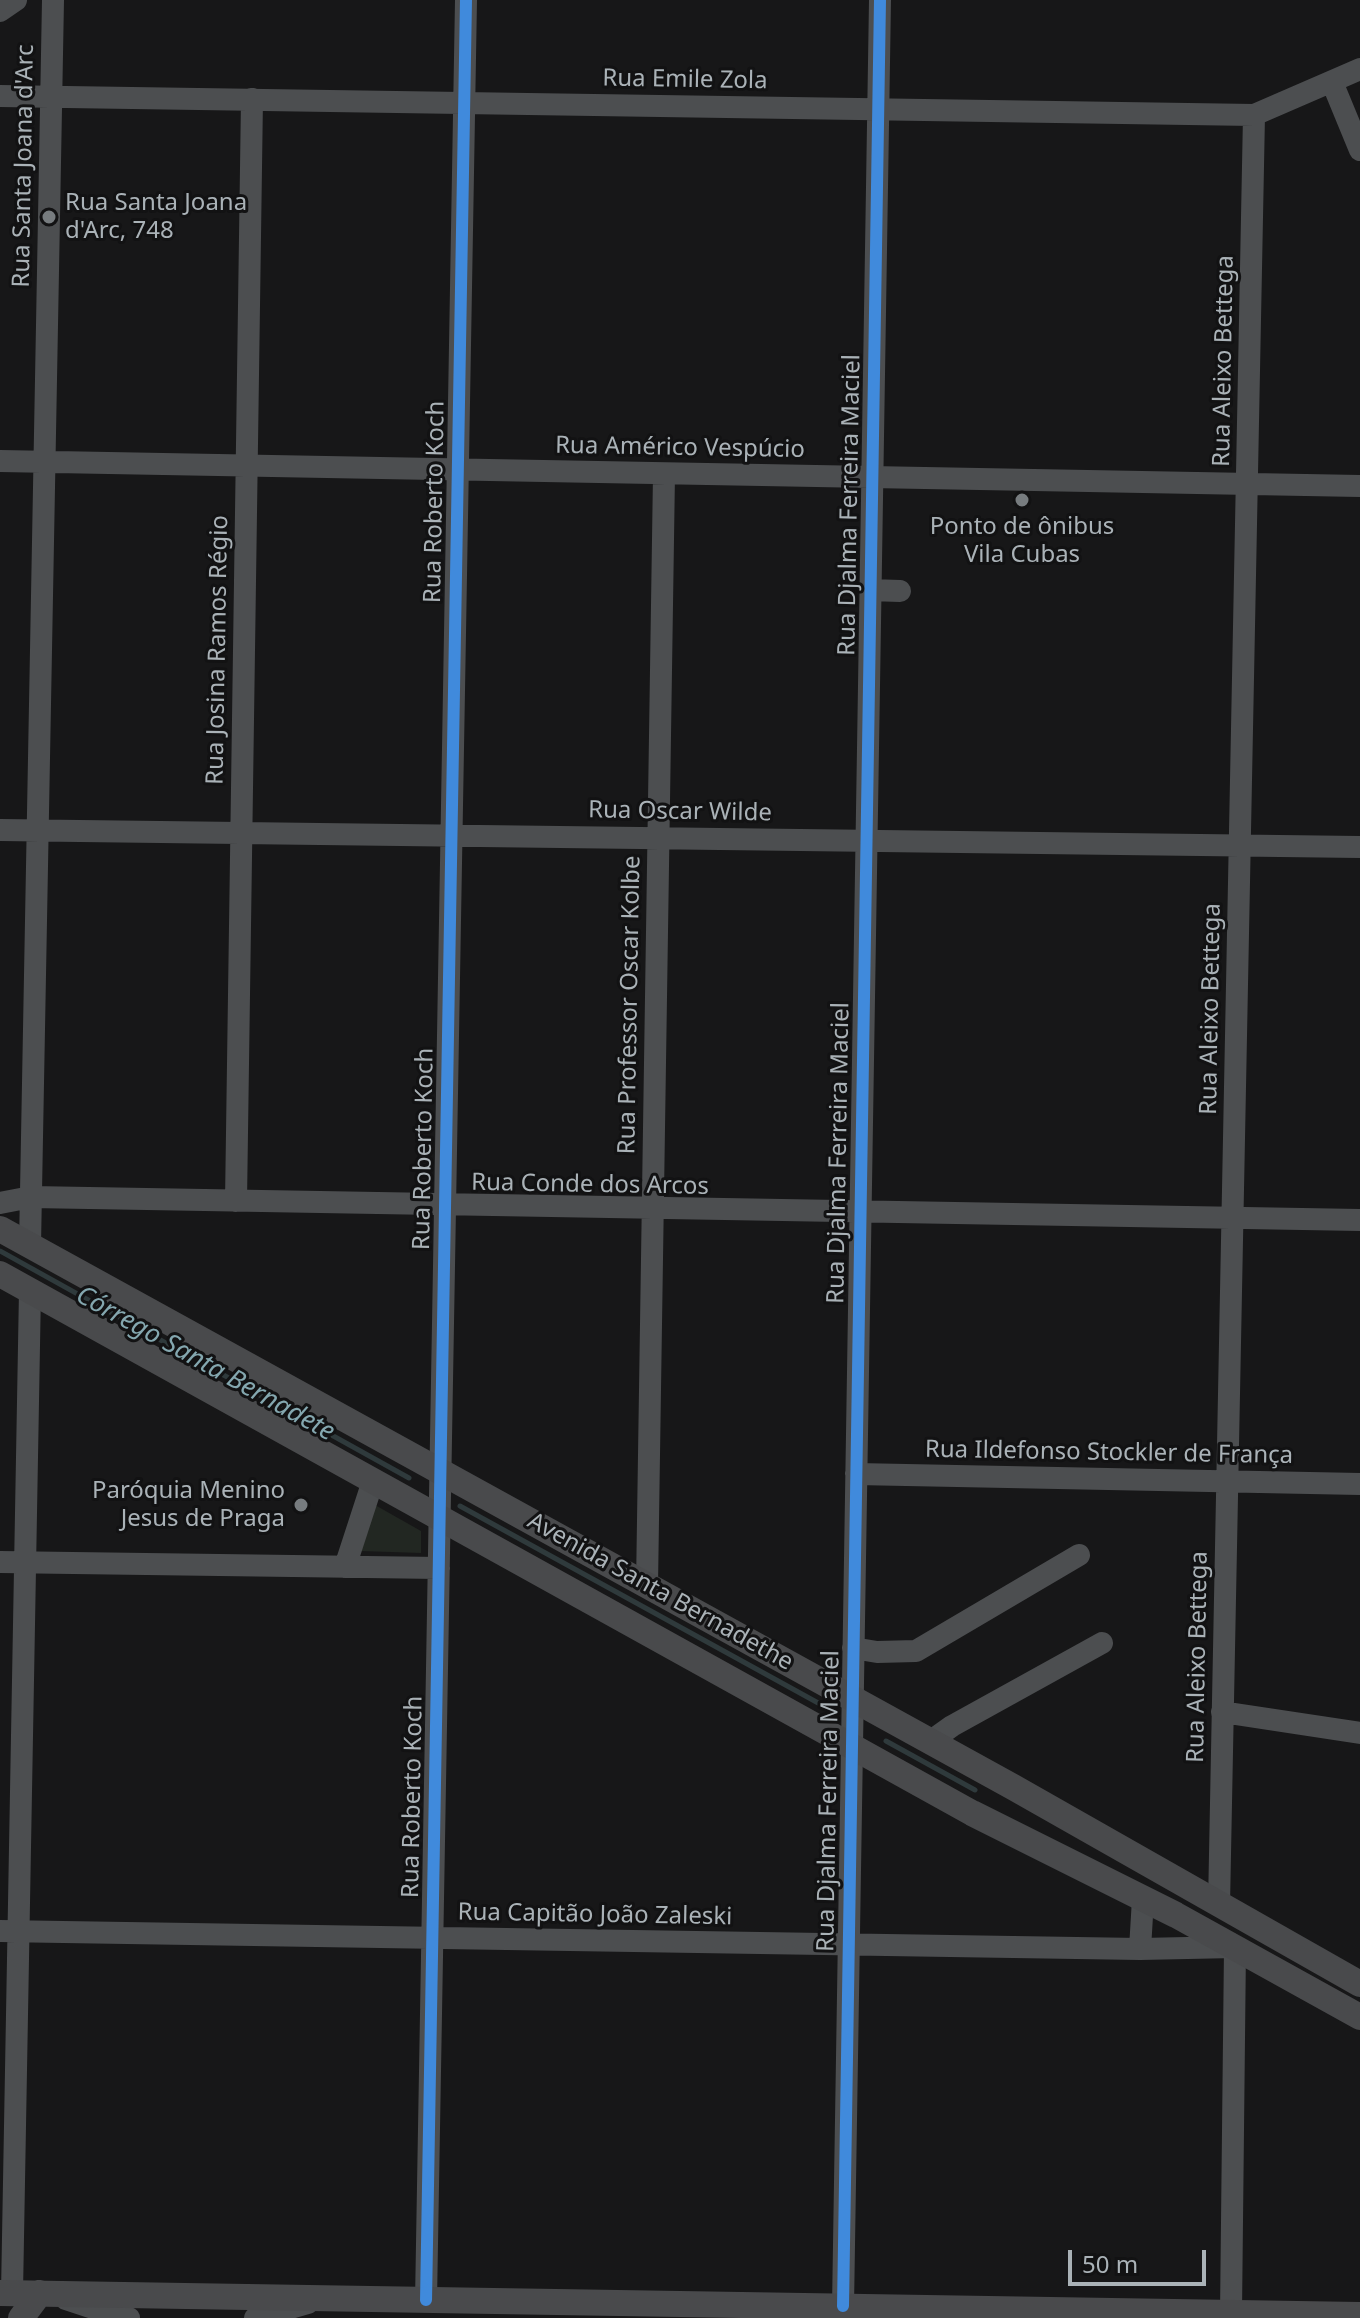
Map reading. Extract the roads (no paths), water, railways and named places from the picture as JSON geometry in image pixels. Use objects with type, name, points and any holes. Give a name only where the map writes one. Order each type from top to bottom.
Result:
[{"type":"main road","name":"Avenida Santa Bernadethe","points":[[0,1229],[931,1741],[1360,1984]]},
{"type":"main road","name":"Avenida Santa Bernadethe","points":[[0,1274],[972,1813],[1235,1947],[1360,2017]]},
{"type":"main road","points":[[6,2293],[426,2300],[588,2310],[843,2306],[1360,2315]]},
{"type":"main road","points":[[21,2318],[45,2293]]},
{"type":"street","points":[[0,11],[16,0]]},
{"type":"street","name":"Rua Santa Joana d'Arc","points":[[30,1245],[53,0]]},
{"type":"street","name":"Rua Roberto Koch","points":[[426,2300],[466,0]]},
{"type":"street","name":"Rua Djalma Ferreira Maciel","points":[[843,2306],[880,0]]},
{"type":"street","name":"Rua Emile Zola","points":[[0,96],[1254,115],[1360,69]]},
{"type":"street","points":[[1332,82],[1360,150]]},
{"type":"street","name":"Rua Josina Ramos Régio","points":[[236,1201],[252,99]]},
{"type":"street","name":"Rua Aleixo Bettega","points":[[1219,1905],[1254,115]]},
{"type":"street","name":"Rua Américo Vespúcio","points":[[0,461],[1360,486]]},
{"type":"street","name":"Rua Professor Oscar Kolbe","points":[[647,1585],[664,474]]},
{"type":"street","points":[[870,590],[900,591]]},
{"type":"street","name":"Rua Oscar Wilde","points":[[0,830],[1360,847]]},
{"type":"street","name":"Rua Conde dos Arcos","points":[[0,1203],[31,1197],[1360,1220]]},
{"type":"street","points":[[6,2293],[9,1932],[25,1562],[30,1290]]},
{"type":"street","name":"Rua Ildefonso Stockler de França","points":[[856,1474],[1360,1484]]},
{"type":"street","points":[[345,1567],[373,1481]]},
{"type":"street","points":[[853,1648],[877,1652],[916,1651],[1079,1555]]},
{"type":"street","points":[[0,1562],[439,1568]]},
{"type":"street","points":[[931,1741],[952,1726],[1102,1643]]},
{"type":"street","points":[[1222,1712],[1360,1733]]},
{"type":"street","points":[[1140,1949],[1143,1899]]},
{"type":"street","name":"Rua Capitão João Zaleski","points":[[9,1932],[1140,1949],[1235,1947]]},
{"type":"street","points":[[1231,2313],[1235,1947]]},
{"type":"street","points":[[45,2293],[129,2318]]},
{"type":"street","points":[[255,2318],[324,2298]]},
{"type":"waterway","name":"Córrego Santa Bernadete","points":[[0,1251],[409,1478]]},
{"type":"waterway","name":"Córrego Santa Bernadete","points":[[460,1506],[820,1704]]},
{"type":"waterway","name":"Córrego Santa Bernadete","points":[[886,1741],[975,1790]]},
{"type":"place","name":"Rua Santa Joana d'Arc, 748","points":[[49,217]]},
{"type":"place","name":"Ponto de ônibus Vila Cubas","points":[[1022,500]]},
{"type":"place","name":"Paróquia Menino Jesus de Praga","points":[[301,1505]]}]
